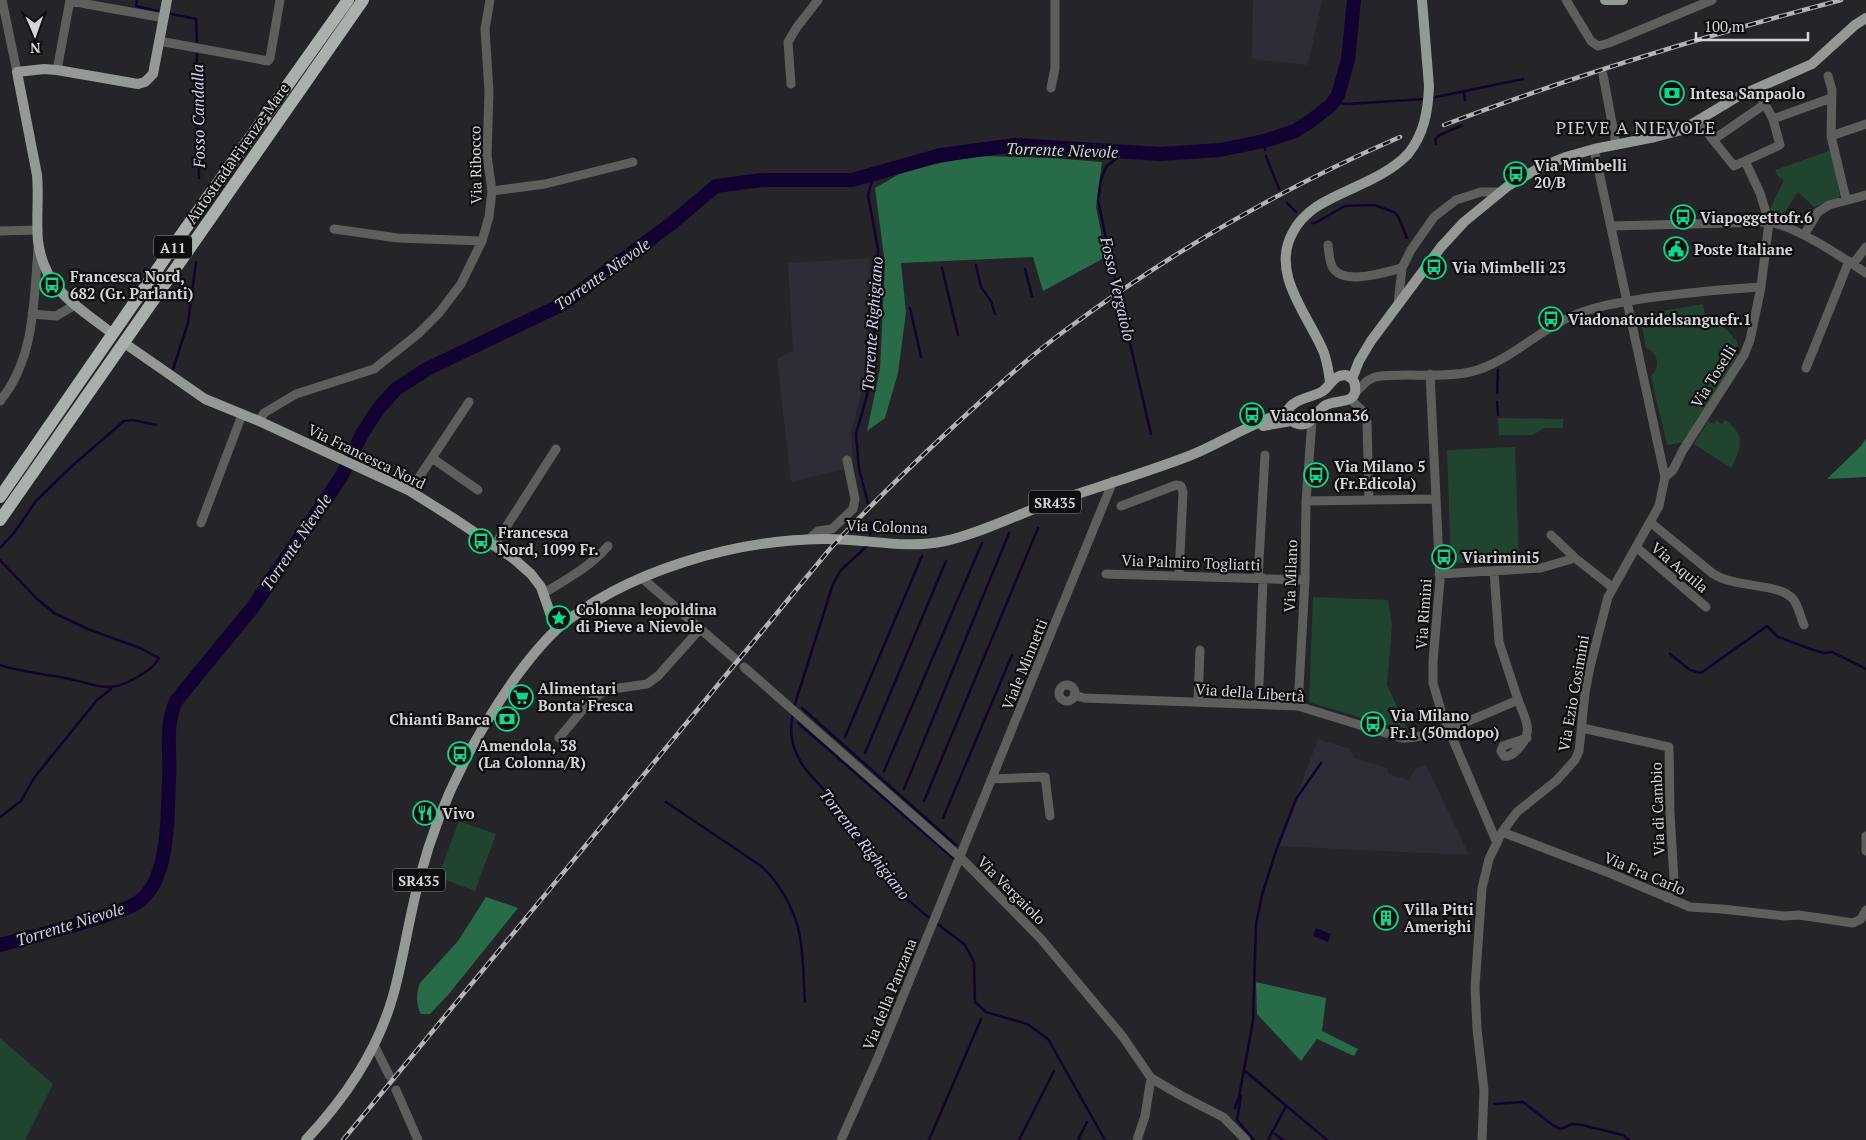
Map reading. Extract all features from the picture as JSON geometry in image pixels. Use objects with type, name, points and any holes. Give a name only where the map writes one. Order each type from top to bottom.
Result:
[{"type":"highway","name":"Autostrada Firenze-Mare","points":[[0,496],[186,227],[348,0]]},
{"type":"highway","name":"Autostrada Firenze-Mare","points":[[0,520],[363,0]]},
{"type":"main road","points":[[109,331],[75,304],[51,281],[43,261],[38,240],[37,176],[17,72],[37,69],[57,70],[138,84],[145,82],[153,74],[167,0]]},
{"type":"main road","points":[[1330,383],[1324,354],[1294,296],[1288,278],[1286,257],[1291,235],[1302,219],[1314,208],[1397,165],[1408,154],[1422,130],[1427,109],[1427,54],[1422,0]]},
{"type":"main road","points":[[1605,0],[1622,0]]},
{"type":"main road","name":"SR435","points":[[1247,428],[1287,410],[1295,402],[1320,392],[1334,378],[1347,376],[1355,356],[1371,341],[1441,247],[1464,222],[1499,192],[1547,164],[1594,148],[1674,133],[1698,122],[1737,96],[1812,64],[1855,25],[1866,18]]},
{"type":"main road","name":"Via Francesca Nord","points":[[130,347],[205,399],[259,421],[410,491],[514,559],[531,574],[544,593],[556,630]]},
{"type":"main road","points":[[1324,354],[1347,376],[1353,396]]},
{"type":"main road","name":"SR435","points":[[1247,428],[1295,423],[1306,424],[1326,405],[1353,396]]},
{"type":"main road","points":[[1287,410],[1295,423]]},
{"type":"main road","name":"Via Colonna","points":[[556,630],[596,602],[642,578],[705,555],[740,546],[809,539],[831,534],[914,544],[946,541],[1113,481],[1190,456],[1224,441],[1247,428]]},
{"type":"main road","name":"SR435","points":[[306,1140],[331,1113],[349,1088],[374,1045],[395,991],[420,877],[446,803],[470,752],[493,711],[515,678],[556,630]]},
{"type":"street","points":[[2,0],[17,72]]},
{"type":"street","points":[[57,70],[70,0],[164,18]]},
{"type":"street","points":[[159,41],[265,61],[269,60],[280,0]]},
{"type":"street","name":"Via Ribocco","points":[[259,421],[264,413],[296,394],[374,369],[418,334],[439,312],[461,284],[482,241],[489,217],[492,190],[487,154],[489,92],[485,30],[490,0]]},
{"type":"street","points":[[791,84],[788,42],[818,0]]},
{"type":"street","points":[[1050,88],[1055,68],[1055,0]]},
{"type":"street","points":[[1566,0],[1590,41],[1598,46],[1712,0]]},
{"type":"street","points":[[1603,75],[1616,144]]},
{"type":"street","points":[[1828,76],[1832,98],[1832,136],[1846,199]]},
{"type":"street","points":[[1698,122],[1734,166],[1780,145],[1774,119],[1758,92]]},
{"type":"street","points":[[1774,119],[1832,98]]},
{"type":"street","points":[[1713,140],[1765,104]]},
{"type":"street","points":[[1832,136],[1866,124]]},
{"type":"street","name":"Via Ezio Cosimini","points":[[1482,1140],[1484,1090],[1477,1029],[1476,967],[1482,888],[1489,859],[1502,832],[1517,812],[1570,767],[1579,751],[1585,693],[1608,597],[1659,506],[1665,477],[1594,148]]},
{"type":"street","points":[[1745,161],[1769,222]]},
{"type":"street","points":[[492,190],[545,184],[633,162]]},
{"type":"street","points":[[1398,304],[1402,268],[1411,250],[1434,217],[1456,200],[1481,192],[1499,192]]},
{"type":"street","points":[[1804,235],[1818,212],[1829,205],[1866,195]]},
{"type":"street","name":"Via Toselli","points":[[1665,477],[1673,470],[1683,450],[1744,355],[1750,340],[1761,287],[1769,222]]},
{"type":"street","points":[[1612,226],[1780,223],[1804,235],[1866,273]]},
{"type":"street","points":[[334,229],[398,238],[482,241]]},
{"type":"street","points":[[0,231],[38,230]]},
{"type":"street","points":[[0,401],[13,382],[22,362],[30,332],[38,240]]},
{"type":"street","points":[[1328,244],[1334,270],[1342,275],[1357,278],[1402,268]]},
{"type":"street","points":[[1806,368],[1851,263],[1866,248]]},
{"type":"street","points":[[1369,500],[1367,422],[1363,411],[1353,396],[1375,377],[1462,373],[1480,369],[1496,362],[1570,316],[1591,309],[1628,301],[1700,291],[1761,287]]},
{"type":"street","points":[[32,314],[56,316],[75,304]]},
{"type":"street","name":"Via Rimini","points":[[1430,374],[1440,574],[1433,683],[1448,728],[1497,843]]},
{"type":"street","points":[[410,491],[469,402]]},
{"type":"street","points":[[201,524],[242,414]]},
{"type":"street","name":"Via Milano","points":[[1298,706],[1305,580],[1306,501],[1312,420]]},
{"type":"street","points":[[1295,423],[1310,447]]},
{"type":"street","points":[[494,546],[556,449]]},
{"type":"street","points":[[1259,686],[1265,455]]},
{"type":"street","points":[[432,458],[478,490]]},
{"type":"street","points":[[831,534],[851,511],[855,502],[847,460]]},
{"type":"street","name":"Viale Minnetti","points":[[960,857],[1113,481]]},
{"type":"street","points":[[1121,506],[1176,485],[1181,486],[1183,492],[1179,576]]},
{"type":"street","points":[[1306,501],[1436,499]]},
{"type":"street","points":[[1650,522],[1723,580],[1786,593],[1796,603],[1804,625]]},
{"type":"street","points":[[1551,535],[1575,558],[1612,587]]},
{"type":"street","points":[[544,593],[584,569],[608,546]]},
{"type":"street","name":"Via Aquila","points":[[1636,547],[1706,607]]},
{"type":"street","points":[[1440,574],[1542,568],[1575,558]]},
{"type":"street","points":[[1494,571],[1499,642],[1528,728],[1527,738]]},
{"type":"street","name":"Via Palmiro Togliatti","points":[[1106,574],[1305,580]]},
{"type":"street","points":[[642,578],[735,659]]},
{"type":"street","points":[[559,738],[590,701],[606,690],[647,684],[658,676],[700,629]]},
{"type":"street","points":[[1198,701],[1200,650]]},
{"type":"street","name":"Via Vergaiolo","points":[[744,667],[960,857],[1041,939],[1123,1037],[1151,1078],[1224,1117],[1246,1140]]},
{"type":"street","name":"Via della Libertà","points":[[1074,696],[1084,698],[1298,706],[1402,738],[1410,738],[1448,728],[1518,700]]},
{"type":"street","name":"Via di Cambio","points":[[1582,728],[1669,747],[1674,880],[1667,898]]},
{"type":"street","points":[[991,779],[1045,777],[1050,816]]},
{"type":"street","name":"Via Fra Carlo","points":[[1502,832],[1612,874],[1690,907],[1722,908],[1784,916],[1799,915],[1853,923],[1861,919],[1866,910]]},
{"type":"street","points":[[1866,836],[1866,851]]},
{"type":"street","name":"Via della Panzana","points":[[841,1140],[879,1055],[960,857]]},
{"type":"street","points":[[374,1045],[389,1075]]},
{"type":"street","points":[[1137,1140],[1145,1116],[1151,1078]]},
{"type":"street","points":[[396,1090],[418,1140]]},
{"type":"shaded area","points":[[1253,0],[1322,0],[1308,65],[1252,59]]},
{"type":"shaded area","points":[[869,258],[865,380],[851,431],[853,467],[791,482],[777,359],[793,350],[788,263]]},
{"type":"shaded area","points":[[1318,739],[1350,749],[1354,758],[1387,768],[1389,774],[1409,780],[1416,768],[1426,765],[1469,855],[1278,846]]},
{"type":"shaded area","points":[[1316,928],[1331,934],[1328,942],[1313,936]]},
{"type":"green space","points":[[1832,150],[1840,197],[1814,207],[1798,192],[1781,218],[1770,209],[1784,180],[1777,175],[1775,170]]},
{"type":"green space","points":[[979,156],[1052,158],[1102,162],[1096,207],[1106,257],[1043,291],[1033,257],[901,263],[906,312],[898,373],[885,418],[867,431],[880,369],[885,264],[875,188],[908,169]]},
{"type":"green space","points":[[1703,304],[1707,324],[1720,325],[1736,339],[1738,346],[1735,347],[1734,352],[1739,356],[1685,442],[1667,445],[1651,376],[1656,368],[1657,360],[1653,353],[1646,348],[1640,315]]},
{"type":"green space","points":[[1498,418],[1563,419],[1563,428],[1544,428],[1533,435],[1499,435]]},
{"type":"green space","points":[[1716,420],[1722,424],[1725,420],[1732,425],[1739,436],[1738,454],[1731,468],[1694,444],[1708,421],[1714,424]]},
{"type":"green space","points":[[1866,439],[1866,477],[1827,479],[1861,446]]},
{"type":"green space","points":[[1515,447],[1519,561],[1451,563],[1447,450]]},
{"type":"green space","points":[[1313,597],[1388,600],[1392,625],[1387,685],[1409,732],[1309,702]]},
{"type":"green space","points":[[459,821],[496,834],[475,891],[438,877]]},
{"type":"green space","points":[[486,897],[518,908],[448,995],[430,1014],[421,1014],[417,999],[420,983],[458,941]]},
{"type":"green space","points":[[1256,982],[1326,998],[1322,1031],[1358,1049],[1354,1056],[1317,1039],[1301,1061],[1257,1014]]},
{"type":"green space","points":[[0,1038],[53,1084],[25,1140],[0,1140]]},
{"type":"waterway","name":"Fosso Candalla","points":[[137,0],[136,6],[158,11]]},
{"type":"waterway","name":"Torrente Nievole","points":[[0,945],[69,927],[123,910],[138,902],[150,890],[159,871],[166,838],[169,731],[172,711],[176,701],[253,607],[341,477],[362,434],[378,409],[396,389],[427,369],[563,304],[672,223],[716,186],[762,180],[852,180],[941,155],[1015,145],[1161,154],[1220,150],[1264,141],[1295,131],[1331,105],[1338,95],[1348,60],[1354,0]]},
{"type":"waterway","name":"Fosso Candalla","points":[[171,14],[196,19],[197,42]]},
{"type":"waterway","name":"Fosso Candalla","points":[[197,53],[195,116],[199,139],[199,178]]},
{"type":"waterway","points":[[1431,98],[1523,79]]},
{"type":"waterway","points":[[1464,92],[1465,100]]},
{"type":"waterway","points":[[1332,102],[1347,104],[1426,99]]},
{"type":"waterway","points":[[1436,144],[1435,140],[1438,136],[1462,125]]},
{"type":"waterway","points":[[1264,141],[1265,150]]},
{"type":"waterway","name":"Fosso Vergaiolo","points":[[1123,153],[1106,167],[1101,180],[1098,200],[1151,434]]},
{"type":"waterway","points":[[1266,156],[1279,189]]},
{"type":"waterway","name":"Torrente Righigiano","points":[[868,503],[859,469],[856,434],[869,388],[875,325],[878,249],[868,195],[874,174]]},
{"type":"waterway","points":[[1287,203],[1296,212]]},
{"type":"waterway","points":[[1312,223],[1345,206],[1374,205],[1394,212],[1398,216],[1407,238]]},
{"type":"waterway","name":"Fosso Candalla","points":[[173,369],[188,323],[196,262]]},
{"type":"waterway","points":[[976,265],[981,287],[991,301],[995,314]]},
{"type":"waterway","points":[[942,268],[958,335]]},
{"type":"waterway","points":[[1025,269],[1032,296]]},
{"type":"waterway","points":[[910,308],[921,357]]},
{"type":"waterway","points":[[1497,393],[1498,370]]},
{"type":"waterway","points":[[1497,402],[1498,415]]},
{"type":"waterway","points":[[0,548],[14,533],[36,501],[72,466],[124,421],[133,420],[156,425]]},
{"type":"waterway","name":"Torrente Righigiano","points":[[870,536],[871,522]]},
{"type":"waterway","points":[[924,801],[1038,528]]},
{"type":"waterway","points":[[904,789],[1009,533]]},
{"type":"waterway","points":[[884,771],[982,543]]},
{"type":"waterway","name":"Torrente Righigiano","points":[[794,707],[833,584],[841,570],[867,546]]},
{"type":"waterway","points":[[845,737],[922,556]]},
{"type":"waterway","points":[[0,560],[36,598],[54,613],[90,630],[140,648],[159,658],[153,666],[139,676],[119,686],[110,687],[102,687],[0,665]]},
{"type":"waterway","points":[[865,753],[946,561]]},
{"type":"waterway","points":[[1670,654],[1690,670],[1701,673],[1767,626],[1778,637],[1813,650],[1824,653],[1832,652],[1866,669]]},
{"type":"waterway","points":[[943,818],[1012,655]]},
{"type":"waterway","points":[[0,817],[21,801],[34,778],[97,700],[111,689]]},
{"type":"waterway","points":[[802,708],[956,845]]},
{"type":"waterway","name":"Torrente Righigiano","points":[[793,713],[791,736],[798,758],[812,777],[843,811],[891,883],[905,898],[931,919]]},
{"type":"waterway","points":[[798,723],[954,859]]},
{"type":"waterway","points":[[1235,1108],[1239,1097],[1253,1021],[1256,924],[1262,895],[1296,799],[1321,763]]},
{"type":"waterway","points":[[666,802],[761,866],[780,888],[797,923],[801,940],[805,1002]]},
{"type":"waterway","name":"Torrente Righigiano","points":[[935,922],[965,945],[974,962],[975,1002],[986,1012],[1027,1024],[1048,1039],[1105,1140]]},
{"type":"waterway","points":[[929,1140],[981,1019]]},
{"type":"waterway","points":[[1019,1140],[1054,1071]]},
{"type":"waterway","points":[[1245,1071],[1327,1140]]},
{"type":"waterway","points":[[1241,1096],[1237,1120],[1254,1140]]},
{"type":"waterway","points":[[1494,1104],[1523,1102],[1554,1126],[1561,1129],[1572,1124],[1582,1125],[1623,1135],[1629,1140]]},
{"type":"waterway","points":[[1268,1140],[1286,1106]]},
{"type":"waterway","points":[[1078,1140],[1087,1122]]},
{"type":"waterway","points":[[1275,1134],[1283,1140]]},
{"type":"tunnel","points":[[389,1075],[396,1090]]},
{"type":"railway","points":[[1444,125],[1641,57],[1841,0]]},
{"type":"railway","points":[[343,1140],[829,550],[923,455],[1038,352],[1067,329],[1146,274],[1270,200],[1400,137]]},
{"type":"place","name":"Intesa Sanpaolo","points":[[1672,93]]},
{"type":"place","name":"Via Mimbelli 20/B","points":[[1516,174]]},
{"type":"place","name":"Viapoggettofr.6","points":[[1683,217]]},
{"type":"place","name":"Poste Italiane","points":[[1676,249]]},
{"type":"place","name":"Via Mimbelli 23","points":[[1434,267]]},
{"type":"place","name":"Francesca Nord, 682 (Gr. Parlanti)","points":[[52,285]]},
{"type":"place","name":"Viadonatoridelsanguefr.1","points":[[1551,319]]},
{"type":"place","name":"Viacolonna36","points":[[1252,415]]},
{"type":"place","name":"Via Milano 5 (Fr.Edicola)","points":[[1316,475]]},
{"type":"place","name":"Francesca Nord, 1099 Fr.","points":[[481,541]]},
{"type":"place","name":"Viarimini5","points":[[1444,557]]},
{"type":"place","name":"Colonna leopoldina di Pieve a Nievole","points":[[559,618]]},
{"type":"place","name":"Alimentari Bonta' Fresca","points":[[521,697]]},
{"type":"place","name":"Chianti Banca","points":[[507,719]]},
{"type":"place","name":"Via Milano Fr.1 (50mdopo)","points":[[1373,724]]},
{"type":"place","name":"Amendola, 38 (La Colonna/R)","points":[[460,754]]},
{"type":"place","name":"Vivo","points":[[425,813]]},
{"type":"place","name":"Villa Pitti Amerighi","points":[[1386,918]]},
{"type":"district","name":"PIEVE A NIEVOLE","points":[[1636,127]]}]
